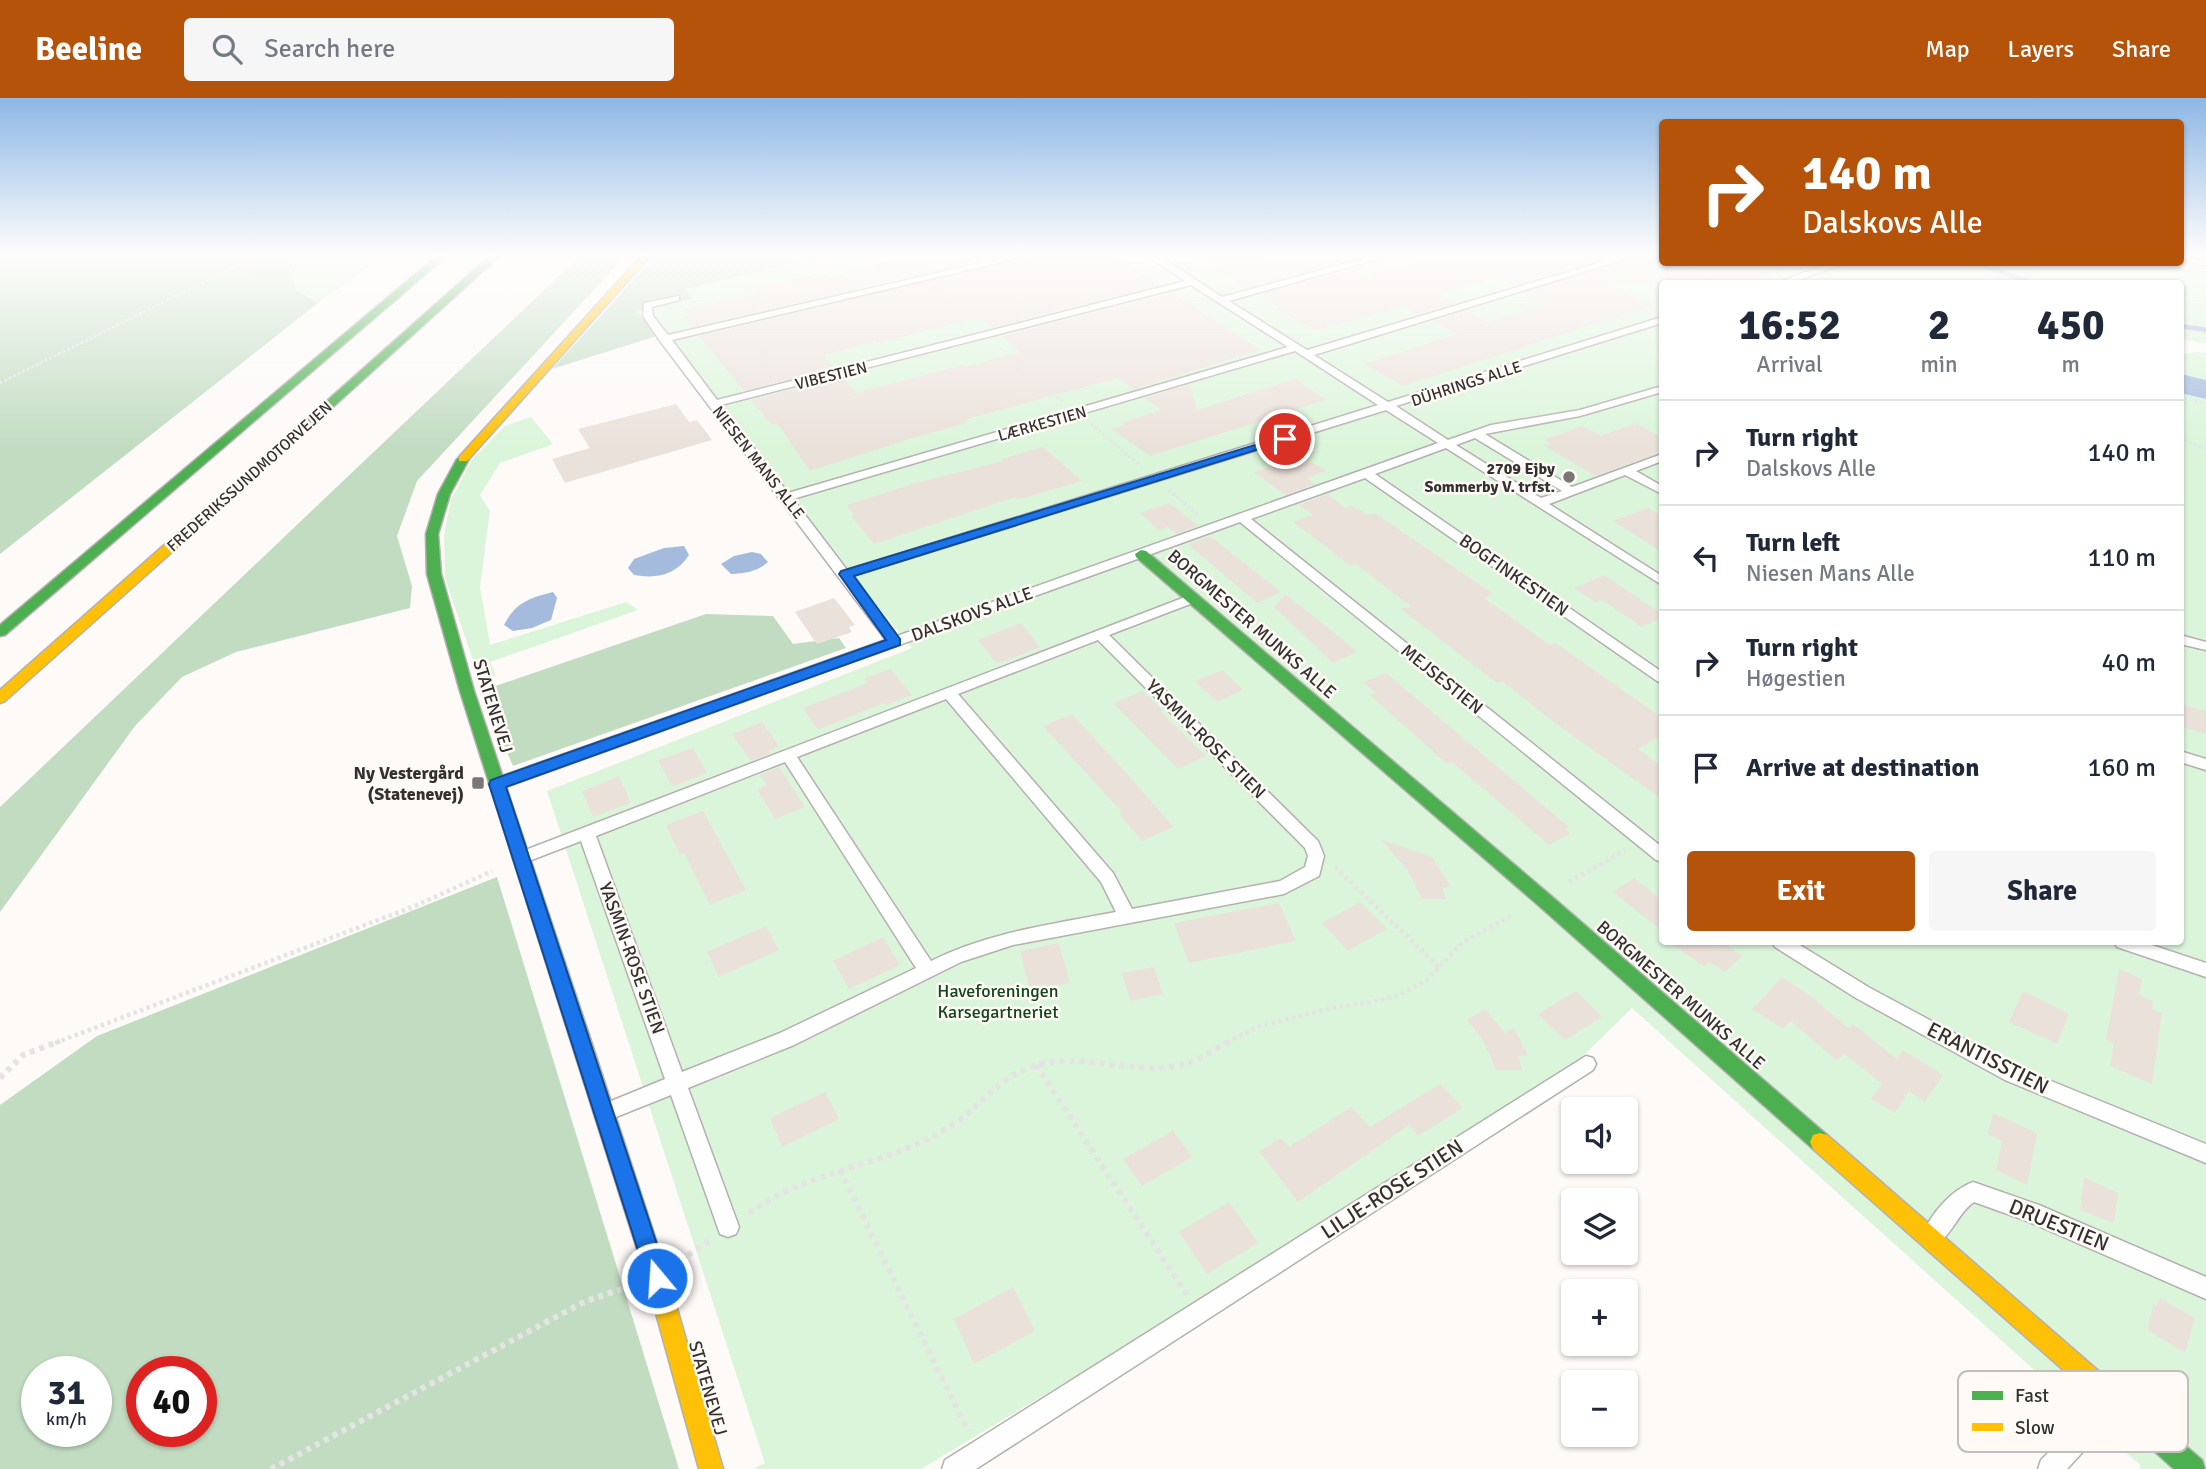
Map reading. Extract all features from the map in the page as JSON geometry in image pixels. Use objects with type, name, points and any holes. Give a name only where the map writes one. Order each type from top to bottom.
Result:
[{"type":"main road","points":[[0,632],[370,318]]},
{"type":"main road","name":"FREDERIKSSUNDMOTORVEJEN","points":[[0,698],[426,318]]},
{"type":"main road","name":"STATENEVEJ","points":[[590,318],[467,453],[444,494],[432,534],[434,575],[467,691],[657,1278],[711,1469]]},
{"type":"main road","name":"BORGMESTER MUNKS ALLE","points":[[1141,554],[1544,900],[2081,1371]]},
{"type":"main road","name":"BORGMESTER MUNKS ALLE","points":[[2174,1452],[2193,1469]]},
{"type":"lane","name":"NIESEN MANS ALLE","points":[[649,318],[895,642]]},
{"type":"lane","points":[[664,339],[757,318]]},
{"type":"lane","name":"VIBESTIEN","points":[[714,404],[1054,318]]},
{"type":"lane","points":[[1249,318],[1659,579]]},
{"type":"lane","name":"LÆRKESTIEN","points":[[787,497],[1416,318]]},
{"type":"lane","name":"DÜHRINGS ALLE","points":[[846,574],[1659,321]]},
{"type":"lane","name":"DALSKOVS ALLE","points":[[497,784],[1495,427],[1560,419],[1609,407],[1659,390]]},
{"type":"lane","points":[[1477,434],[1572,491]]},
{"type":"lane","points":[[1540,503],[1659,458]]},
{"type":"lane","points":[[1627,471],[1659,489]]},
{"type":"lane","name":"BOGFINKESTIEN","points":[[1366,473],[1659,676]]},
{"type":"lane","name":"MEJSESTIEN","points":[[1241,517],[1643,841]]},
{"type":"lane","points":[[521,858],[1193,598]]},
{"type":"lane","name":"YASMIN-ROSE STIEN","points":[[1100,634],[1312,845]]},
{"type":"lane","points":[[2184,640],[2206,646]]},
{"type":"lane","points":[[948,693],[1107,878],[1127,917]]},
{"type":"lane","points":[[789,756],[927,970]]},
{"type":"lane","points":[[2184,758],[2206,765]]},
{"type":"lane","name":"YASMIN-ROSE STIEN","points":[[587,834],[728,1227]]},
{"type":"lane","points":[[1643,841],[1659,854]]},
{"type":"lane","points":[[604,1113],[787,1039],[955,957],[1013,938],[1284,887],[1313,870],[1316,856],[1312,845]]},
{"type":"lane","name":"ERANTISSTIEN","points":[[1786,945],[1863,993],[2012,1074],[2206,1154]]},
{"type":"lane","points":[[2132,945],[2206,970]]},
{"type":"lane","name":"LILJE-ROSE STIEN","points":[[954,1469],[1586,1064]]},
{"type":"lane","name":"DRUESTIEN","points":[[1930,1240],[1959,1200],[1973,1192],[2031,1212],[2206,1287]]},
{"type":"lane","points":[[2050,1469],[2066,1452]]},
{"type":"path","points":[[0,383],[132,318]]},
{"type":"path","points":[[964,318],[1213,527]]},
{"type":"path","points":[[2184,321],[2206,324]]},
{"type":"path","points":[[2184,330],[2206,333]]},
{"type":"path","points":[[2184,398],[2206,403]]},
{"type":"path","points":[[2184,441],[2206,449]]},
{"type":"path","points":[[271,1469],[586,1301],[657,1278],[764,1202],[840,1170],[920,1144],[958,1121],[1007,1077],[1035,1065],[1069,1061],[1154,1068],[1188,1063],[1257,1027],[1335,1007],[1368,1003],[1399,995],[1426,981],[1463,942],[1474,935],[1544,900],[1578,876],[1643,841]]},
{"type":"path","points":[[1312,845],[1440,968]]},
{"type":"path","points":[[0,1078],[23,1055],[415,906],[521,858]]},
{"type":"path","points":[[1035,1065],[1199,1314]]},
{"type":"path","points":[[840,1170],[979,1453]]},
{"type":"green space","points":[[0,318],[299,318],[0,554]]},
{"type":"green space","points":[[515,318],[568,318],[417,481],[397,536],[412,586],[410,608],[236,652],[182,677],[135,726],[0,912],[0,807]]},
{"type":"green space","points":[[599,318],[643,318],[657,336],[552,369]]},
{"type":"green space","name":"Haveforeningen Karsegartneriet","points":[[643,318],[1659,318],[1659,945],[2184,945],[2184,394],[2206,399],[2206,1469],[2139,1469],[2141,1466],[2125,1452],[2188,1452],[2188,1371],[2035,1371],[1632,1008],[1543,1095],[921,1469],[753,1469],[765,1463],[547,791],[912,648]]},
{"type":"green space","points":[[2184,318],[2206,318],[2206,344],[2184,340]]},
{"type":"green space","points":[[2206,353],[2206,380],[2184,375],[2184,354]]},
{"type":"green space","points":[[531,417],[553,444],[500,463],[480,495],[490,511],[480,587],[490,645],[626,602],[638,610],[490,662],[496,676],[480,681],[445,578],[444,535],[451,500],[471,461],[505,426]]},
{"type":"green space","points":[[706,614],[773,616],[793,644],[839,638],[846,648],[513,766],[481,691]]},
{"type":"green space","points":[[497,877],[679,1469],[0,1469],[0,1105],[97,1036]]},
{"type":"water","points":[[2184,375],[2206,380],[2206,399],[2184,394]]},
{"type":"water","points":[[684,546],[689,555],[678,567],[665,574],[634,575],[628,568],[634,559],[664,548]]},
{"type":"water","points":[[752,552],[761,554],[768,562],[751,571],[731,574],[721,564],[734,556]]},
{"type":"water","points":[[553,592],[557,598],[551,620],[532,628],[513,631],[504,625],[518,606]]},
{"type":"building","points":[[686,318],[731,318],[692,327]]},
{"type":"building","points":[[773,318],[976,318],[823,355],[834,368],[744,391],[699,336]]},
{"type":"building","points":[[981,318],[1029,318],[993,327]]},
{"type":"building","points":[[1074,318],[1211,318],[1260,350],[1133,389],[1118,378],[1043,398],[964,420],[967,423],[810,471],[777,423],[772,425],[751,400],[842,377],[856,393],[1020,352],[1003,336]]},
{"type":"building","points":[[1293,318],[1361,318],[1316,330]]},
{"type":"building","points":[[1442,318],[1481,318],[1489,323],[1504,318],[1613,318],[1403,386],[1364,364],[1458,334],[1432,321]]},
{"type":"building","points":[[1295,379],[1326,400],[1150,456],[1112,429],[1161,410],[1144,398],[1189,385],[1197,410]]},
{"type":"building","points":[[676,404],[689,422],[697,420],[712,440],[565,483],[552,459],[590,448],[578,429]]},
{"type":"building","points":[[1636,423],[1659,436],[1659,453],[1595,476],[1545,446],[1552,444],[1544,440],[1583,426],[1601,436]]},
{"type":"building","points":[[1043,447],[1082,481],[1024,498],[1015,497],[874,544],[851,516],[854,515],[847,505],[909,485],[1003,461],[1001,459]]},
{"type":"building","points":[[1302,456],[1326,471],[1307,478],[1315,484],[1285,495],[1254,472]]},
{"type":"building","points":[[1328,494],[1345,508],[1352,506],[1368,515],[1375,513],[1493,594],[1484,598],[1550,645],[1556,643],[1659,716],[1659,737],[1638,749],[1659,765],[1659,797],[1555,723],[1502,681],[1497,683],[1401,609],[1410,606],[1356,564],[1351,566],[1293,522],[1313,515],[1299,505]]},
{"type":"building","points":[[1169,503],[1198,526],[1176,534],[1168,527],[1159,530],[1140,513]]},
{"type":"building","points":[[1648,508],[1659,514],[1659,550],[1613,521]]},
{"type":"building","points":[[1210,536],[1281,592],[1257,603],[1188,544]]},
{"type":"building","points":[[1604,575],[1659,612],[1659,619],[1642,627],[1602,600],[1596,603],[1574,588]]},
{"type":"building","points":[[1285,594],[1357,652],[1333,663],[1274,607]]},
{"type":"building","points":[[834,598],[855,625],[849,627],[852,632],[817,644],[795,612]]},
{"type":"building","points":[[1021,623],[1040,647],[997,664],[978,640]]},
{"type":"building","points":[[890,669],[912,695],[886,705],[884,703],[818,730],[803,708],[868,683],[865,678]]},
{"type":"building","points":[[1222,670],[1243,690],[1217,702],[1195,681]]},
{"type":"building","points":[[1386,673],[1569,827],[1565,829],[1570,834],[1549,845],[1452,762],[1447,764],[1370,695],[1376,693],[1363,682]]},
{"type":"building","points":[[1143,691],[1206,756],[1178,769],[1113,703]]},
{"type":"building","points":[[2184,705],[2206,711],[2206,734],[2184,728]]},
{"type":"building","points":[[1072,714],[1173,827],[1142,841],[1119,813],[1121,811],[1043,726]]},
{"type":"building","points":[[762,722],[779,746],[769,751],[771,753],[751,761],[732,734]]},
{"type":"building","points":[[693,748],[707,773],[672,787],[658,760]]},
{"type":"building","points":[[779,767],[805,807],[775,819],[757,789],[767,785],[760,775]]},
{"type":"building","points":[[619,776],[631,803],[593,817],[582,791]]},
{"type":"building","points":[[703,811],[746,890],[710,905],[684,853],[680,855],[666,825]]},
{"type":"building","points":[[1380,839],[1432,857],[1451,887],[1442,888],[1446,899],[1422,899],[1407,869]]},
{"type":"building","points":[[1634,878],[1659,898],[1659,929],[1613,892]]},
{"type":"building","points":[[1360,902],[1387,929],[1348,951],[1322,923]]},
{"type":"building","points":[[1279,903],[1296,941],[1189,963],[1174,923]]},
{"type":"building","points":[[766,926],[779,950],[719,977],[707,952]]},
{"type":"building","points":[[883,937],[900,965],[849,989],[833,961]]},
{"type":"building","points":[[1059,943],[1070,983],[1030,991],[1020,951]]},
{"type":"building","points":[[1672,945],[1727,945],[1742,956],[1725,972],[1709,962],[1704,966]]},
{"type":"building","points":[[1154,967],[1163,994],[1130,1001],[1122,973]]},
{"type":"building","points":[[2119,969],[2142,979],[2139,995],[2153,1001],[2152,1010],[2162,1012],[2152,1084],[2110,1066],[2114,1043],[2106,1039]]},
{"type":"building","points":[[1782,977],[1812,997],[1848,1028],[1853,1024],[1897,1059],[1903,1050],[1943,1075],[1925,1102],[1909,1091],[1895,1113],[1871,1099],[1882,1084],[1845,1054],[1836,1060],[1791,1021],[1783,1029],[1752,1009]]},
{"type":"building","points":[[1576,991],[1602,1017],[1565,1040],[1538,1014]]},
{"type":"building","points":[[2023,991],[2069,1014],[2057,1044],[2009,1022]]},
{"type":"building","points":[[1485,1009],[1505,1033],[1514,1028],[1528,1055],[1518,1056],[1522,1070],[1496,1070],[1484,1042],[1467,1020]]},
{"type":"building","points":[[1440,1084],[1463,1108],[1418,1136],[1409,1125],[1298,1202],[1259,1151],[1281,1138],[1289,1147],[1351,1107],[1370,1127]]},
{"type":"building","points":[[825,1092],[839,1119],[782,1147],[770,1118]]},
{"type":"building","points":[[1993,1113],[2037,1133],[2027,1185],[1996,1170],[2002,1141],[1988,1134]]},
{"type":"building","points":[[1173,1131],[1192,1157],[1142,1186],[1123,1159]]},
{"type":"building","points":[[2084,1177],[2118,1193],[2114,1223],[2080,1210]]},
{"type":"building","points":[[1229,1202],[1258,1243],[1207,1274],[1179,1232]]},
{"type":"building","points":[[1013,1287],[1035,1331],[974,1364],[954,1319]]},
{"type":"building","points":[[2159,1298],[2195,1318],[2185,1353],[2148,1330],[2153,1304],[2157,1306]]},
{"type":"waterway","points":[[2184,327],[2206,330]]},
{"type":"traffic: fast","points":[[0,632],[370,318]]},
{"type":"traffic: fast","points":[[234,490],[426,318]]},
{"type":"traffic: fast","points":[[463,459],[444,494],[432,534],[434,574],[467,691],[579,1035]]},
{"type":"traffic: fast","points":[[1141,554],[1544,900],[1820,1142]]},
{"type":"traffic: fast","points":[[2174,1452],[2193,1469]]},
{"type":"traffic: slow","points":[[463,459],[590,318]]},
{"type":"traffic: slow","points":[[0,698],[234,490]]},
{"type":"traffic: slow","points":[[579,1035],[657,1277],[711,1469]]},
{"type":"traffic: slow","points":[[1820,1142],[2081,1371]]},
{"type":"place","name":"2709 Ejby Sommerby V. trfst.","points":[[1569,477]]},
{"type":"place","name":"Ny Vestergård (Statenevej)","points":[[478,783]]},
{"type":"route","points":[[657,1278],[497,784],[895,642],[846,574],[1285,439]]}]
